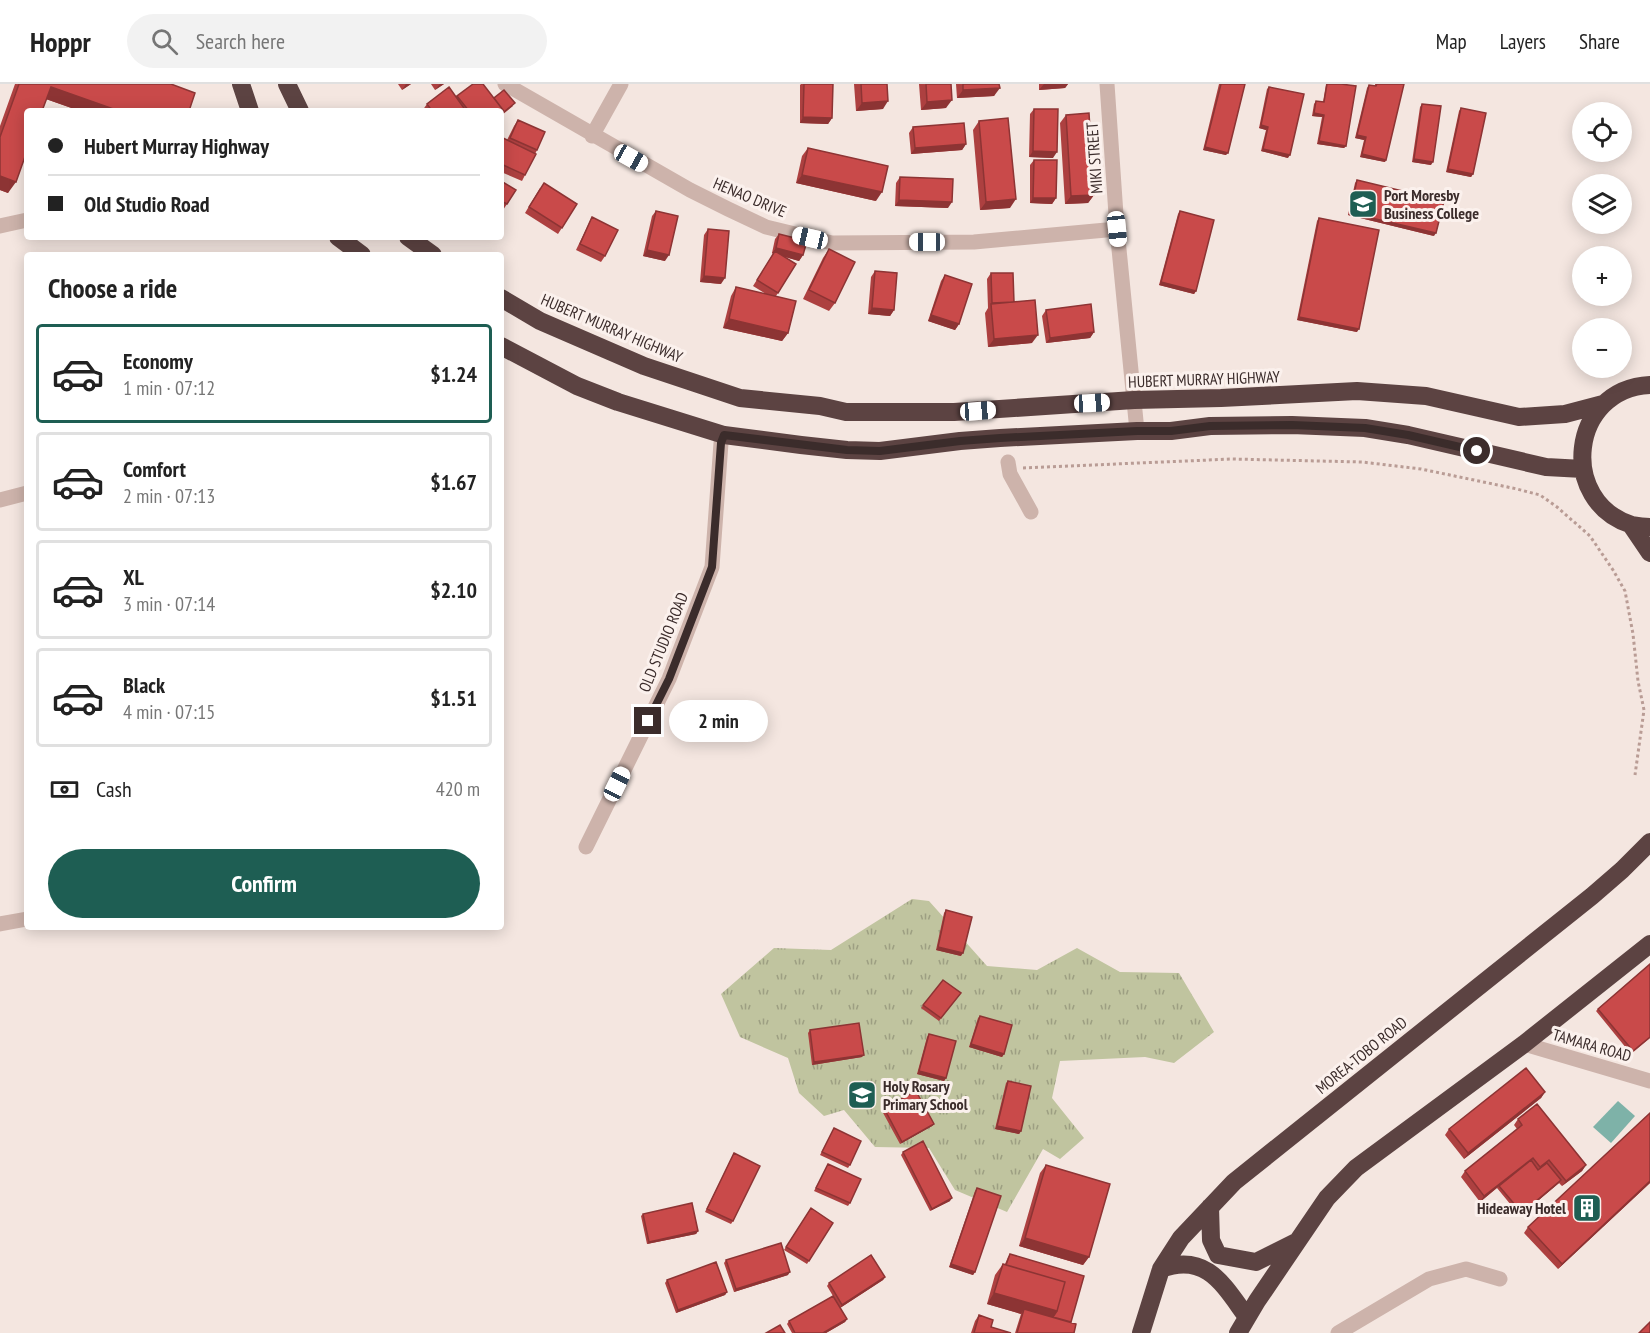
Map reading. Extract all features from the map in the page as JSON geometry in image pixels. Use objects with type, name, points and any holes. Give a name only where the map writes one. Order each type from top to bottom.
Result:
[{"type":"highway","points":[[241,84],[249,108]]},
{"type":"highway","points":[[276,84],[284,108]]},
{"type":"highway","points":[[287,84],[299,108]]},
{"type":"highway","points":[[342,240],[358,252]]},
{"type":"highway","points":[[412,240],[429,252]]},
{"type":"highway","name":"HUBERT MURRAY HIGHWAY","points":[[504,300],[540,321],[644,366],[740,398],[812,405],[846,412],[954,412],[1134,400],[1358,392],[1426,396],[1519,417],[1565,414],[1603,404]]},
{"type":"highway","points":[[504,348],[577,386],[618,402],[724,435],[847,450],[880,451],[960,441],[1171,431],[1210,426],[1292,425],[1365,428],[1408,435],[1546,467],[1583,469]]},
{"type":"highway","points":[[1650,385],[1620,392],[1603,404],[1592,418],[1585,434],[1582,452],[1583,469],[1589,488],[1600,504],[1614,516],[1632,525],[1650,528]]},
{"type":"highway","points":[[1632,525],[1650,553]]},
{"type":"highway","name":"MOREA-TOBO ROAD","points":[[1141,1333],[1161,1269],[1181,1238],[1234,1182],[1592,896],[1650,842]]},
{"type":"highway","points":[[1161,1269],[1172,1265],[1188,1264],[1206,1270],[1218,1278],[1242,1325],[1327,1198],[1356,1168],[1524,1044],[1650,944]]},
{"type":"highway","points":[[1210,1208],[1211,1240],[1218,1255],[1256,1262],[1298,1241]]},
{"type":"street","name":"HENAO DRIVE","points":[[505,84],[592,136],[690,190],[766,227],[832,243],[974,242],[1117,229]]},
{"type":"street","points":[[592,136],[621,84]]},
{"type":"street","name":"MIKI STREET","points":[[1107,84],[1117,229],[1137,431]]},
{"type":"street","points":[[0,226],[24,221]]},
{"type":"street","name":"OLD STUDIO ROAD","points":[[586,847],[669,679],[712,567],[721,443],[724,435]]},
{"type":"street","points":[[1015,465],[1010,474],[1031,512]]},
{"type":"street","points":[[0,500],[24,494]]},
{"type":"street","points":[[0,924],[24,920]]},
{"type":"street","name":"TAMARA ROAD","points":[[1524,1044],[1650,1081]]},
{"type":"street","points":[[1338,1333],[1429,1279],[1466,1269],[1500,1279]]},
{"type":"path","points":[[1015,465],[1232,459],[1362,462],[1421,469],[1540,495],[1590,536],[1625,591],[1644,710],[1635,775]]},
{"type":"green space","points":[[912,899],[929,901],[987,966],[1037,970],[1077,948],[1120,972],[1179,973],[1214,1032],[1174,1063],[1145,1057],[1060,1061],[1052,1098],[1084,1138],[1060,1159],[1043,1149],[1007,1212],[955,1190],[929,1148],[875,1147],[844,1110],[824,1116],[799,1093],[788,1058],[740,1037],[721,994],[774,948],[831,950]]},
{"type":"water","points":[[1618,1101],[1635,1116],[1611,1143],[1593,1127]]},
{"type":"building","points":[[19,84],[171,84],[195,93],[190,108],[110,108],[51,87],[43,108],[24,108],[24,159],[16,182],[0,176],[0,137]]},
{"type":"building","points":[[473,84],[483,84],[501,108],[467,108],[457,96]]},
{"type":"building","points":[[804,84],[833,84],[832,118],[803,117]]},
{"type":"building","points":[[861,84],[887,84],[888,101],[862,103]]},
{"type":"building","points":[[926,84],[951,84],[952,100],[927,102]]},
{"type":"building","points":[[963,84],[999,84],[1000,88],[963,90]]},
{"type":"building","points":[[1221,84],[1245,84],[1228,153],[1205,147]]},
{"type":"building","points":[[1327,84],[1356,86],[1346,146],[1319,141],[1324,115],[1314,113],[1316,101],[1324,102]]},
{"type":"building","points":[[1377,84],[1404,84],[1386,160],[1362,154],[1366,137],[1357,135],[1369,85],[1376,86]]},
{"type":"building","points":[[449,87],[464,108],[430,108],[427,104]]},
{"type":"building","points":[[1269,87],[1304,94],[1290,155],[1263,149],[1268,127],[1261,125]]},
{"type":"building","points":[[504,90],[515,103],[504,112],[504,108],[494,98]]},
{"type":"building","points":[[1422,104],[1441,106],[1433,162],[1414,159]]},
{"type":"building","points":[[1461,108],[1486,113],[1473,174],[1448,169]]},
{"type":"building","points":[[1034,109],[1058,109],[1057,152],[1033,151]]},
{"type":"building","points":[[1089,113],[1094,195],[1071,196],[1066,115]]},
{"type":"building","points":[[1008,118],[1016,199],[986,202],[979,121]]},
{"type":"building","points":[[518,120],[545,132],[537,150],[510,138]]},
{"type":"building","points":[[964,123],[966,144],[915,148],[913,127]]},
{"type":"building","points":[[504,138],[536,154],[525,175],[504,165]]},
{"type":"building","points":[[808,148],[888,166],[882,192],[802,175]]},
{"type":"building","points":[[1034,160],[1057,160],[1056,198],[1033,198]]},
{"type":"building","points":[[900,177],[953,179],[952,202],[899,200]]},
{"type":"building","points":[[1357,180],[1444,201],[1436,233],[1350,213]]},
{"type":"building","points":[[504,183],[516,190],[507,204],[504,202]]},
{"type":"building","points":[[544,183],[577,204],[562,228],[529,207]]},
{"type":"building","points":[[656,211],[678,216],[669,255],[647,250]]},
{"type":"building","points":[[1180,211],[1214,220],[1196,291],[1161,282]]},
{"type":"building","points":[[592,217],[618,230],[605,256],[580,244]]},
{"type":"building","points":[[1319,218],[1379,230],[1359,329],[1299,317]]},
{"type":"building","points":[[708,229],[729,231],[725,278],[704,276]]},
{"type":"building","points":[[779,234],[807,241],[803,255],[776,248]]},
{"type":"building","points":[[829,249],[855,262],[835,303],[809,290]]},
{"type":"building","points":[[775,251],[796,264],[778,293],[757,280]]},
{"type":"building","points":[[875,271],[897,273],[894,310],[872,308]]},
{"type":"building","points":[[991,273],[1013,273],[1014,302],[992,303]]},
{"type":"building","points":[[945,275],[972,284],[959,324],[931,315]]},
{"type":"building","points":[[736,287],[796,301],[788,333],[729,319]]},
{"type":"building","points":[[1035,300],[1038,335],[994,339],[991,304]]},
{"type":"building","points":[[1091,304],[1094,332],[1050,338],[1046,310]]},
{"type":"building","points":[[946,910],[972,917],[963,953],[938,947]]},
{"type":"building","points":[[1650,964],[1650,1037],[1633,1051],[1598,1009]]},
{"type":"building","points":[[943,980],[961,993],[941,1018],[923,1005]]},
{"type":"building","points":[[980,1016],[1012,1025],[1004,1054],[971,1044]]},
{"type":"building","points":[[859,1023],[864,1055],[814,1062],[810,1030]]},
{"type":"building","points":[[929,1034],[956,1041],[946,1078],[919,1071]]},
{"type":"building","points":[[1526,1068],[1545,1092],[1468,1153],[1449,1129]]},
{"type":"building","points":[[1008,1081],[1031,1086],[1021,1131],[997,1126]]},
{"type":"building","points":[[916,1091],[934,1124],[902,1142],[884,1108]]},
{"type":"building","points":[[1537,1104],[1586,1165],[1566,1181],[1549,1160],[1540,1167],[1533,1158],[1484,1196],[1465,1171],[1522,1125],[1518,1119]]},
{"type":"building","name":"Hideaway Hotel","points":[[1650,1113],[1650,1181],[1562,1264],[1528,1227]]},
{"type":"building","points":[[834,1128],[861,1141],[850,1165],[822,1152]]},
{"type":"building","points":[[923,1141],[952,1198],[932,1209],[903,1152]]},
{"type":"building","points":[[734,1153],[760,1166],[733,1221],[707,1209]]},
{"type":"building","points":[[1531,1160],[1538,1170],[1547,1163],[1561,1180],[1522,1213],[1499,1186]]},
{"type":"building","points":[[828,1164],[861,1179],[850,1203],[816,1188]]},
{"type":"building","points":[[1046,1165],[1110,1184],[1089,1257],[1025,1238]]},
{"type":"building","points":[[977,1188],[1001,1196],[975,1272],[951,1264]]},
{"type":"building","points":[[692,1203],[698,1231],[649,1242],[643,1214]]},
{"type":"building","points":[[811,1208],[833,1223],[809,1261],[786,1247]]},
{"type":"building","points":[[781,1243],[790,1272],[736,1289],[726,1260]]},
{"type":"building","points":[[1010,1254],[1084,1276],[1071,1322],[1053,1317],[1057,1311],[1065,1282],[1006,1265]]},
{"type":"building","points":[[871,1255],[885,1277],[842,1305],[829,1283]]},
{"type":"building","points":[[716,1262],[727,1292],[678,1310],[667,1280]]},
{"type":"building","points":[[1003,1264],[1065,1282],[1057,1311],[994,1293]]},
{"type":"building","points":[[833,1296],[847,1319],[823,1333],[795,1333],[789,1321]]},
{"type":"building","points":[[1024,1309],[1076,1324],[1074,1333],[1017,1333]]},
{"type":"building","points":[[979,1315],[993,1320],[991,1327],[1011,1333],[974,1333]]},
{"type":"building","points":[[1650,1322],[1650,1333],[1639,1333]]},
{"type":"building","points":[[780,1325],[785,1333],[766,1333]]},
{"type":"place","name":"Port Moresby Business College","points":[[1363,204]]},
{"type":"place","name":"Holy Rosary Primary School","points":[[862,1095]]},
{"type":"place","name":"Hideaway Hotel","points":[[1587,1208]]},
{"type":"route","points":[[648,721],[669,679],[712,567],[721,443],[724,435],[847,450],[880,451],[1000,438],[1171,431],[1210,426],[1292,425],[1365,428],[1477,451]]}]
